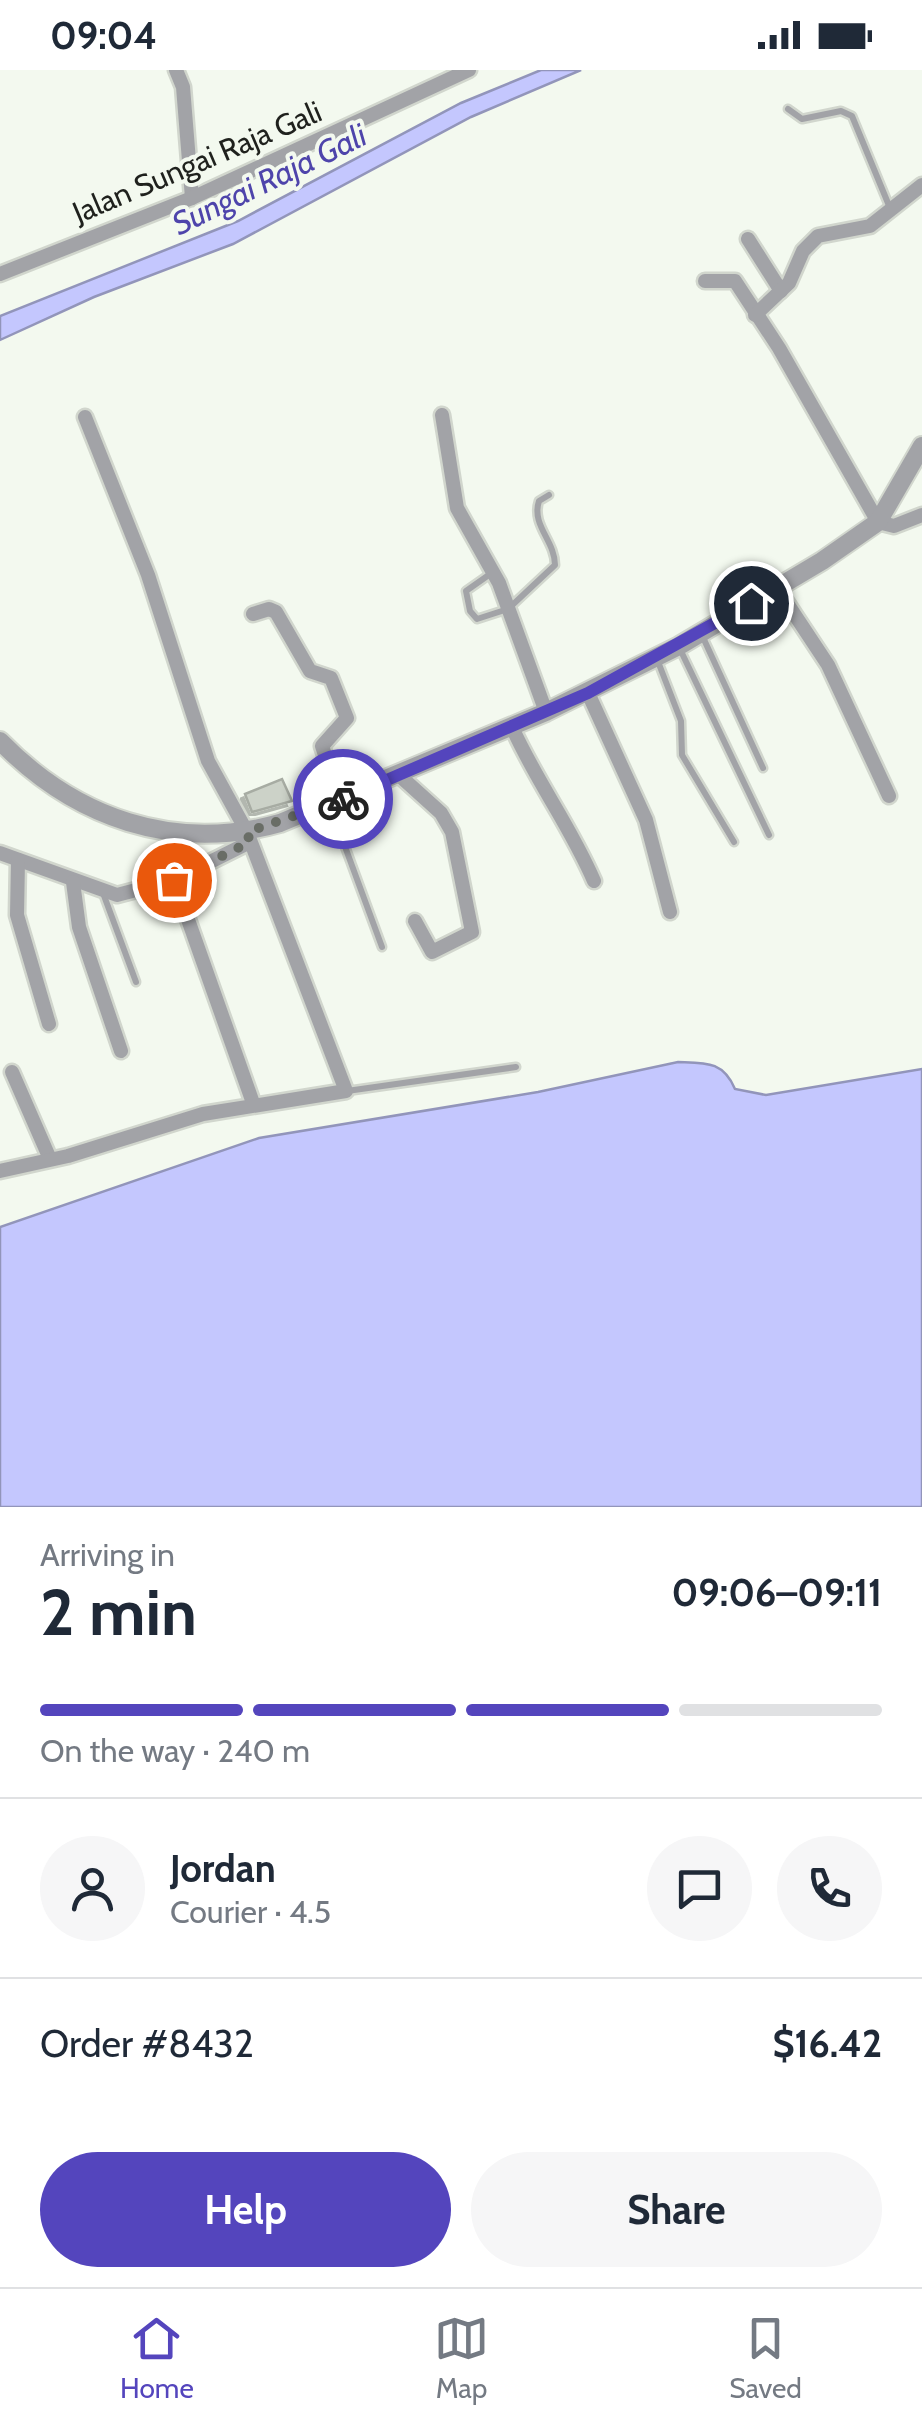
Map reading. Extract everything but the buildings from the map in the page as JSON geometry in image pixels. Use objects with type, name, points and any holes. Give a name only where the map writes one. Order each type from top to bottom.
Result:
[{"type":"street","points":[[176,70],[183,87],[192,198]]},
{"type":"street","name":"Jalan Sungai Raja Gali","points":[[0,274],[192,198],[441,76],[468,70]]},
{"type":"street","points":[[755,314],[780,291],[802,251],[818,236],[870,226],[922,185]]},
{"type":"street","points":[[748,238],[780,291]]},
{"type":"street","points":[[706,281],[736,281],[878,522],[894,526],[922,515]]},
{"type":"street","points":[[442,415],[457,508],[494,571],[546,712]]},
{"type":"street","points":[[0,1170],[254,1103],[346,1091],[249,837],[208,761],[148,575],[85,417]]},
{"type":"street","points":[[0,853],[103,894],[132,892],[174,880],[249,837],[546,712],[679,646],[878,522],[922,446]]},
{"type":"street","points":[[776,588],[828,664],[889,796]]},
{"type":"street","points":[[253,614],[269,609],[276,612],[308,669],[334,682],[347,718],[322,746],[334,803]]},
{"type":"street","points":[[588,693],[646,820],[670,912]]},
{"type":"street","points":[[512,727],[530,768],[576,840],[594,881]]},
{"type":"street","points":[[0,741],[34,776],[67,798],[106,815],[176,831],[249,837]]},
{"type":"street","points":[[400,776],[441,813],[452,832],[472,932],[436,952],[427,947],[415,921]]},
{"type":"street","points":[[18,860],[17,915],[49,1024]]},
{"type":"street","points":[[174,880],[254,1103]]},
{"type":"street","points":[[74,882],[79,927],[121,1051]]},
{"type":"street","points":[[12,1072],[50,1159]]},
{"type":"lane","points":[[788,109],[802,118],[841,111],[852,116],[891,209]]},
{"type":"lane","points":[[494,571],[466,592],[470,611],[482,619],[508,609],[555,565],[554,551],[536,516],[538,501],[548,495]]},
{"type":"lane","points":[[701,632],[763,768]]},
{"type":"lane","points":[[679,646],[769,835]]},
{"type":"lane","points":[[657,658],[681,721],[682,754],[734,842]]},
{"type":"lane","points":[[334,803],[382,947]]},
{"type":"lane","points":[[103,894],[136,982]]},
{"type":"lane","points":[[346,1091],[516,1067]]},
{"type":"water","points":[[541,70],[581,70],[471,117],[233,244],[94,297],[0,340],[0,316],[238,221],[461,103]]},
{"type":"water","points":[[678,1062],[712,1065],[725,1073],[735,1089],[766,1095],[922,1069],[922,1507],[0,1507],[0,1227],[259,1138],[538,1092]]},
{"type":"way so far","points":[[174,880],[240,850],[250,842],[247,832],[343,799]]},
{"type":"route","points":[[343,799],[588,693],[751,603]]},
{"type":"water label","name":"Sungai Raja Gali","points":[[269,179]]}]
